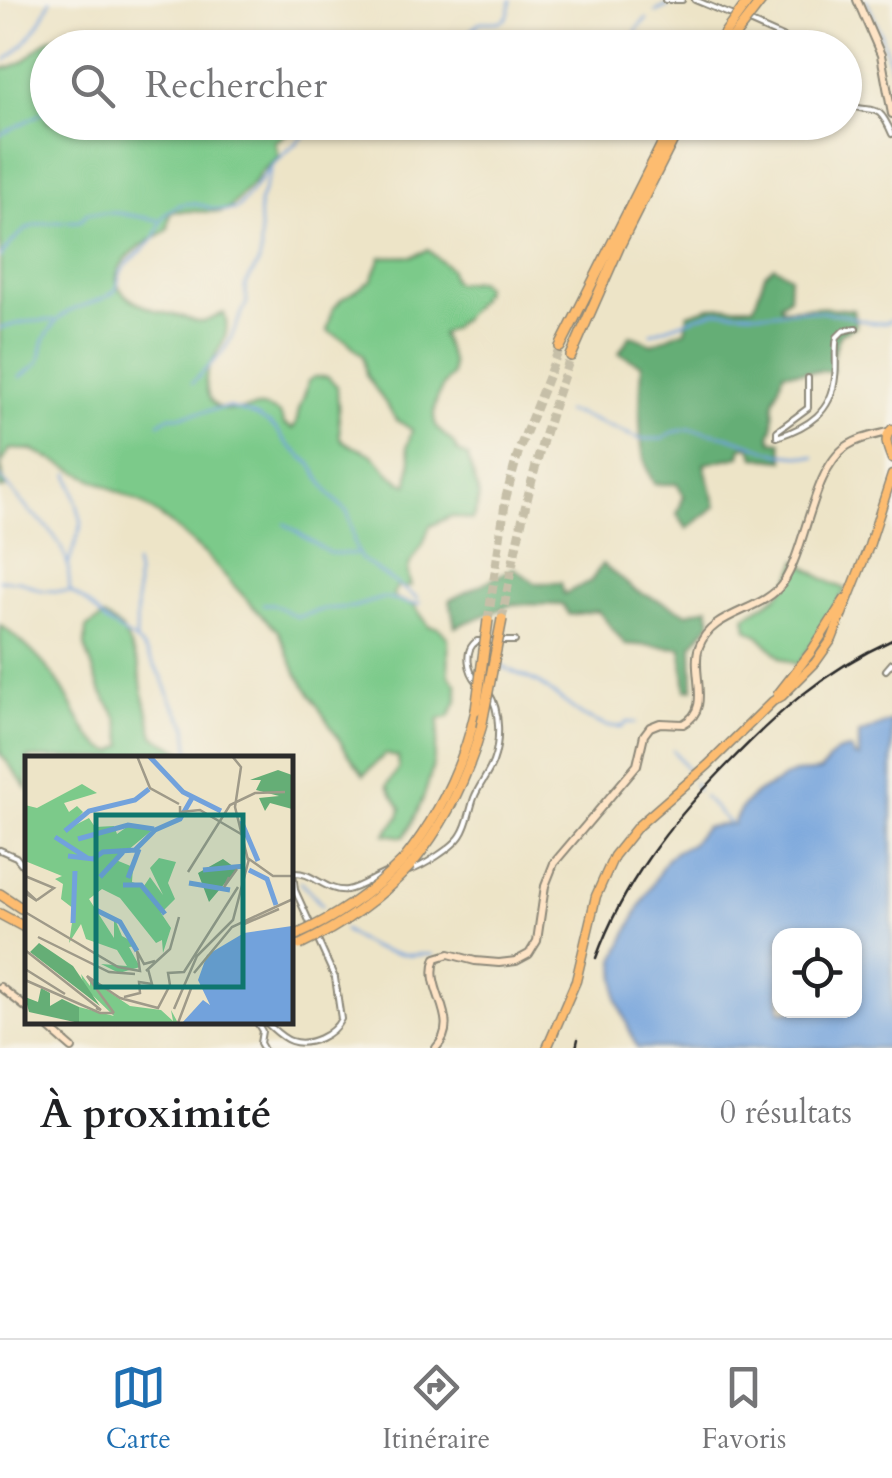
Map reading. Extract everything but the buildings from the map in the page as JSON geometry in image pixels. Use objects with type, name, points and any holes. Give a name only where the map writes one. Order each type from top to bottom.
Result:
[{"type":"highway","points":[[727,30],[748,0]]},
{"type":"highway","points":[[739,30],[762,0]]},
{"type":"highway","points":[[571,356],[666,140]]},
{"type":"highway","points":[[560,347],[671,140]]},
{"type":"highway","points":[[407,863],[454,782],[467,746],[488,620]]},
{"type":"highway","points":[[297,940],[336,928],[365,908],[438,829],[457,797],[482,728],[502,620]]},
{"type":"highway","points":[[0,894],[21,908]]},
{"type":"highway","points":[[0,914],[25,927]]},
{"type":"main road","points":[[857,0],[881,56],[892,114]]},
{"type":"main road","points":[[436,1048],[446,1028],[433,976],[436,958],[449,954],[478,962],[507,962],[520,960],[531,952],[538,938],[545,886],[553,865],[637,765],[650,728],[662,722],[680,725],[694,717],[699,701],[697,654],[702,640],[729,618],[775,593],[790,570],[831,464],[848,446],[891,430]]},
{"type":"main road","points":[[890,454],[886,436],[891,430]]},
{"type":"main road","points":[[863,439],[874,440],[890,454]]},
{"type":"main road","points":[[547,1048],[579,971],[596,896],[614,856],[638,826],[708,765],[815,655],[858,573],[892,475]]},
{"type":"main road","points":[[0,987],[25,1007]]},
{"type":"main road","points":[[44,1023],[72,1048]]},
{"type":"street","points":[[666,0],[682,0]]},
{"type":"street","points":[[695,0],[768,30]]},
{"type":"street","points":[[862,108],[883,114],[892,134]]},
{"type":"street","points":[[808,378],[806,412],[777,431],[777,437],[825,410],[836,376],[836,337],[856,328]]},
{"type":"street","points":[[292,874],[302,872],[330,888],[350,890],[387,872],[414,870],[456,842],[480,783],[491,767],[498,736],[494,700],[472,676],[469,647],[476,640],[515,641]]},
{"type":"street","points":[[886,670],[892,662]]},
{"type":"street","points":[[0,850],[16,856],[25,868]]},
{"type":"street","points":[[268,1023],[287,1039],[299,1042],[332,1032],[342,1014],[335,978],[292,877]]},
{"type":"street","points":[[258,1023],[264,1048]]},
{"type":"green space","points":[[28,58],[30,140],[278,140],[279,156],[231,207],[221,212],[175,211],[170,214],[168,230],[134,251],[119,269],[120,289],[148,308],[199,322],[224,313],[225,336],[207,372],[206,383],[211,402],[222,409],[266,408],[280,414],[284,424],[293,429],[308,381],[328,377],[337,386],[340,438],[375,457],[395,478],[408,485],[411,459],[407,447],[412,430],[397,420],[366,375],[363,356],[347,341],[327,331],[333,309],[372,280],[381,257],[413,256],[428,250],[450,269],[455,283],[479,281],[484,286],[467,314],[441,334],[452,362],[452,375],[440,392],[434,413],[439,430],[457,451],[468,457],[478,494],[476,510],[472,520],[451,516],[430,526],[409,567],[411,586],[398,586],[393,594],[397,600],[414,605],[429,626],[439,628],[448,638],[449,675],[457,685],[457,701],[449,717],[439,719],[429,780],[404,837],[385,834],[399,817],[401,808],[387,786],[399,768],[398,757],[385,754],[364,775],[296,672],[278,631],[171,524],[141,503],[32,450],[10,449],[1,465],[5,488],[0,489],[0,69]]},
{"type":"green space","points":[[774,266],[790,276],[789,297],[780,304],[782,309],[853,310],[856,326],[840,334],[832,357],[833,371],[784,372],[774,400],[770,435],[772,441],[781,442],[784,460],[755,457],[750,446],[742,447],[740,456],[704,464],[716,506],[687,529],[677,514],[684,496],[677,484],[654,484],[644,457],[640,426],[642,365],[619,353],[630,335],[652,344],[685,330],[688,314],[710,307],[754,306],[765,274]]},
{"type":"green space","points":[[798,560],[820,577],[846,589],[798,665],[781,658],[747,629],[745,616],[778,595]]},
{"type":"green space","points":[[602,564],[636,591],[687,613],[708,607],[711,622],[692,645],[693,689],[686,690],[681,648],[625,644],[598,611],[569,615],[563,605],[513,604],[455,627],[450,600],[514,568],[535,583],[561,583],[564,594],[591,581]]},
{"type":"green space","points":[[104,617],[122,629],[139,666],[154,736],[191,756],[25,756],[25,785],[0,753],[0,625],[48,669],[96,743],[114,752],[124,745],[118,719],[100,690],[85,646],[86,628]]},
{"type":"water","points":[[892,721],[892,1048],[637,1048],[617,1000],[615,960],[666,860],[692,843],[705,827],[733,824],[749,800],[786,777],[820,771],[839,751],[851,749],[859,758],[859,734]]},
{"type":"waterway","points":[[35,30],[50,0]]},
{"type":"waterway","points":[[471,30],[480,22],[506,18],[511,0]]},
{"type":"waterway","points":[[866,0],[878,27]]},
{"type":"waterway","points":[[655,12],[668,6]]},
{"type":"waterway","points":[[637,30],[647,19]]},
{"type":"waterway","points":[[879,29],[892,71]]},
{"type":"waterway","points":[[6,60],[30,36]]},
{"type":"waterway","points":[[0,135],[30,119]]},
{"type":"waterway","points":[[20,377],[38,363],[44,340],[62,316],[116,289],[123,269],[152,241],[167,212],[188,204],[222,210],[238,208],[272,165],[300,140]]},
{"type":"waterway","points":[[192,383],[221,354],[247,302],[245,286],[261,254],[259,203],[271,170]]},
{"type":"waterway","points":[[0,257],[19,235],[43,223],[80,221],[87,213],[118,213],[158,220]]},
{"type":"waterway","points":[[651,333],[715,311],[800,310],[874,323],[892,320]]},
{"type":"waterway","points":[[0,328],[55,320]]},
{"type":"waterway","points":[[159,423],[170,416],[228,407],[268,423],[310,463],[330,495],[348,513],[361,559],[418,599]]},
{"type":"waterway","points":[[566,412],[640,439],[663,439],[690,429],[727,436],[780,454],[814,457]]},
{"type":"waterway","points":[[69,474],[82,523],[68,566],[70,590]]},
{"type":"waterway","points":[[0,477],[54,535],[68,565]]},
{"type":"waterway","points":[[285,524],[329,553],[356,554]]},
{"type":"waterway","points":[[135,564],[136,640]]},
{"type":"waterway","points":[[0,580],[20,581],[40,590],[71,592],[136,641],[162,677],[187,726],[190,756]]},
{"type":"waterway","points":[[263,604],[273,604],[297,617],[383,598],[420,603]]},
{"type":"waterway","points":[[498,665],[539,683],[583,716],[606,726],[636,723]]},
{"type":"waterway","points":[[673,750],[691,774]]},
{"type":"waterway","points":[[694,783],[697,790]]},
{"type":"waterway","points":[[704,797],[730,824]]},
{"type":"waterway","points":[[301,882],[322,905]]},
{"type":"waterway","points":[[344,930],[380,950],[432,955]]},
{"type":"tunnel","points":[[488,620],[506,497],[519,450],[560,347]]},
{"type":"tunnel","points":[[502,619],[530,486],[571,356]]},
{"type":"railway","points":[[596,958],[634,880],[703,790],[801,696],[843,666],[892,640]]},
{"type":"railway","points":[[576,1048],[578,1039]]}]
